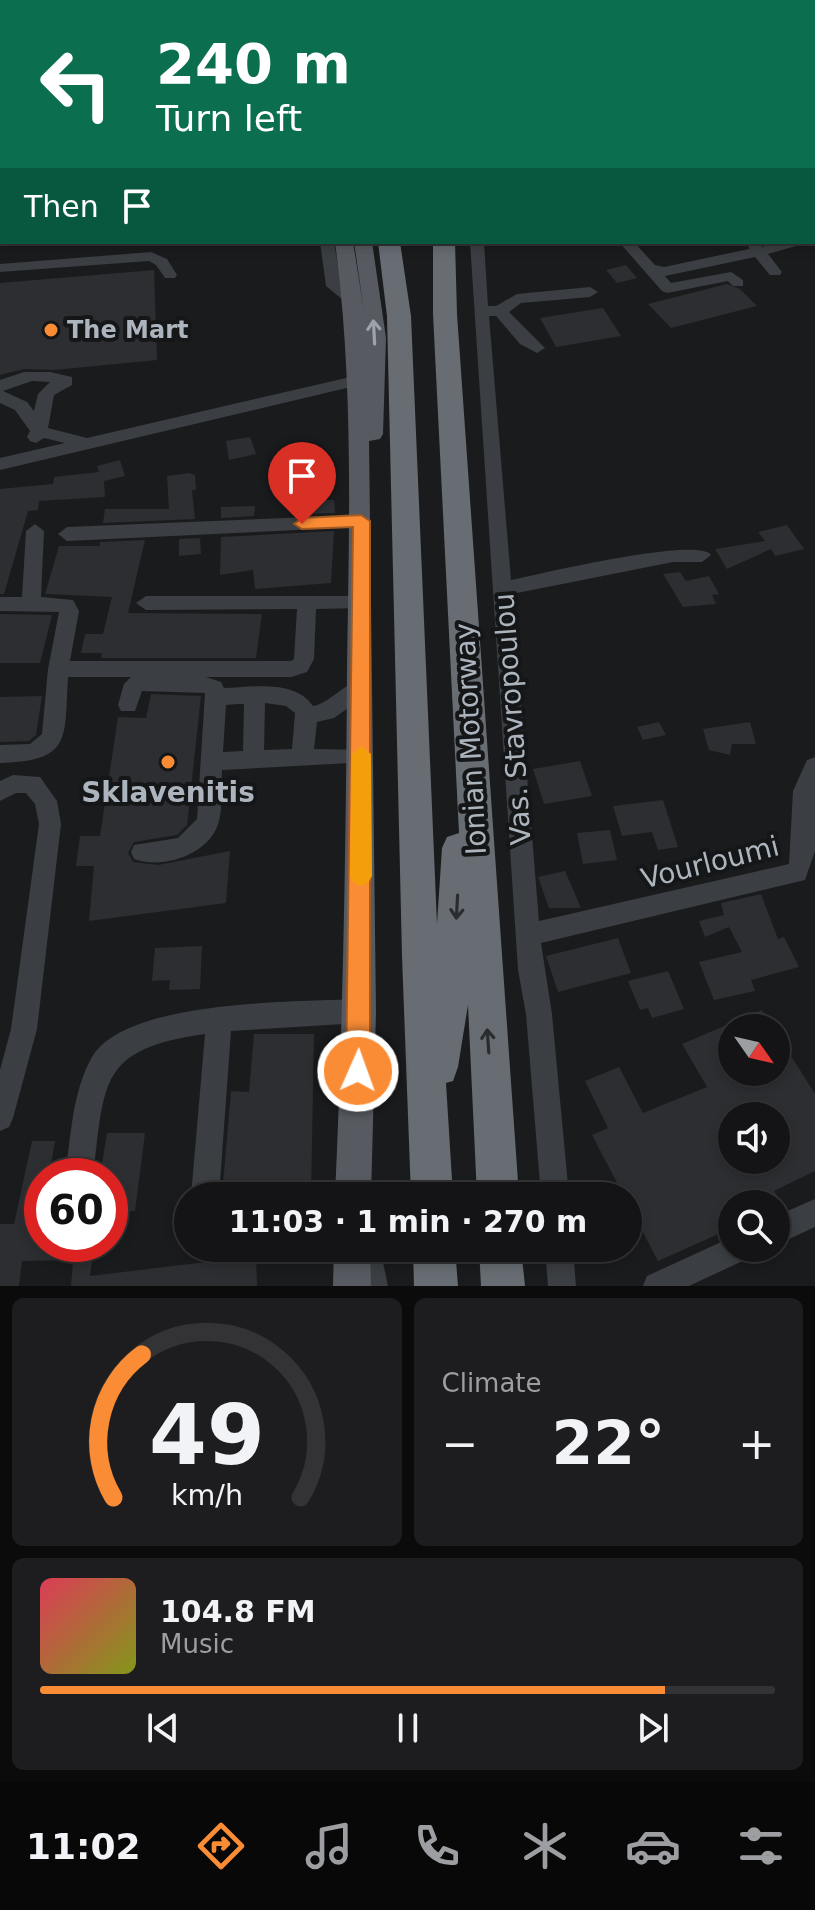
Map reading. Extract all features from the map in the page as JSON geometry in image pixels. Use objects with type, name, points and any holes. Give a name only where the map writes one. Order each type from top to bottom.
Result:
[{"type":"highway","name":"Ionian Motorway","points":[[389,244],[398,295],[420,956],[432,1182]]},
{"type":"highway","name":"Ionian Motorway","points":[[427,244],[459,858],[451,992],[430,1136]]},
{"type":"highway","points":[[434,244],[443,281]]},
{"type":"highway","points":[[443,281],[444,244]]},
{"type":"highway","name":"Ionian Motorway","points":[[443,281],[497,1182]]},
{"type":"highway","points":[[435,1262],[436,1286]]},
{"type":"highway","points":[[501,1262],[503,1286]]},
{"type":"main road","points":[[344,244],[366,378]]},
{"type":"main road","points":[[353,1182],[360,1011],[361,521],[372,297],[363,244]]},
{"type":"main road","points":[[352,1262],[352,1286]]},
{"type":"street","points":[[327,244],[334,286],[353,301]]},
{"type":"street","name":"Vas. Stavropoulou","points":[[477,244],[490,311],[502,589],[530,970],[539,1014],[554,1182]]},
{"type":"street","points":[[650,268],[672,272],[755,247],[784,244]]},
{"type":"street","points":[[628,245],[667,288],[731,276],[738,283]]},
{"type":"street","points":[[755,247],[775,272]]},
{"type":"street","points":[[0,268],[151,256],[162,262],[170,275]]},
{"type":"street","points":[[537,348],[490,311],[517,299],[590,292]]},
{"type":"street","points":[[0,387],[11,379],[53,376],[66,381],[48,388],[42,397],[39,431],[22,454],[5,462]]},
{"type":"street","points":[[5,462],[366,378]]},
{"type":"street","points":[[0,396],[21,406],[39,431],[88,443]]},
{"type":"street","points":[[67,534],[361,521]]},
{"type":"street","points":[[31,603],[35,531]]},
{"type":"street","points":[[502,589],[667,556],[702,555]]},
{"type":"street","points":[[58,669],[291,669],[300,666],[304,659],[307,601]]},
{"type":"street","points":[[146,603],[361,601]]},
{"type":"street","points":[[0,604],[66,605],[69,611],[58,669],[53,736],[49,745],[37,752],[0,754]]},
{"type":"street","points":[[128,705],[134,684],[145,682],[206,685],[214,688],[216,697],[208,821],[199,839],[182,849],[142,852]]},
{"type":"street","points":[[306,715],[327,712],[361,688]]},
{"type":"street","points":[[253,759],[255,696]]},
{"type":"street","points":[[216,697],[291,696],[301,704],[306,715],[302,756]]},
{"type":"street","points":[[212,761],[361,756]]},
{"type":"street","name":"Vourloumi","points":[[528,935],[797,873],[806,858],[806,789],[815,766]]},
{"type":"street","points":[[0,792],[13,784],[32,784],[46,801],[50,818],[24,1029],[0,1118]]},
{"type":"street","points":[[82,1158],[94,1086],[106,1059],[126,1042],[151,1030],[219,1021],[360,1011]]},
{"type":"street","points":[[206,1182],[219,1021]]},
{"type":"street","points":[[790,1225],[815,1213]]},
{"type":"street","points":[[657,1286],[718,1258]]},
{"type":"street","points":[[369,1262],[374,1286]]},
{"type":"street","points":[[560,1262],[562,1286]]},
{"type":"building","points":[[626,265],[637,278],[617,283],[606,270]]},
{"type":"building","points":[[154,270],[157,360],[54,370],[24,369],[0,375],[0,283]]},
{"type":"building","points":[[727,284],[740,289],[757,306],[671,328],[648,304]]},
{"type":"building","points":[[603,308],[621,336],[556,347],[540,318]]},
{"type":"building","points":[[250,437],[256,454],[229,460],[226,441]]},
{"type":"building","points":[[301,457],[302,463],[319,462],[320,473],[271,479],[270,466],[288,464],[287,458]]},
{"type":"building","points":[[120,460],[125,476],[104,481],[105,497],[39,501],[38,510],[28,511],[4,594],[0,594],[0,489],[53,484],[54,477],[99,472],[97,466]]},
{"type":"building","points":[[195,475],[196,490],[192,490],[195,519],[103,523],[105,509],[169,509],[167,476]]},
{"type":"building","points":[[322,481],[322,500],[334,500],[335,513],[302,514],[302,501],[295,501],[295,482]]},
{"type":"building","points":[[255,506],[254,516],[221,518],[221,507]]},
{"type":"building","points":[[787,525],[804,549],[775,556],[771,549],[727,569],[715,549],[765,541],[758,532]]},
{"type":"building","points":[[334,531],[331,583],[255,589],[253,570],[220,575],[221,537]]},
{"type":"building","points":[[200,538],[201,554],[179,556],[179,539]]},
{"type":"building","points":[[145,540],[128,613],[262,614],[256,658],[101,658],[102,653],[81,653],[85,634],[103,634],[112,597],[45,594],[59,546],[100,546],[100,542]]},
{"type":"building","points":[[680,572],[686,581],[709,576],[719,594],[712,595],[716,604],[683,607],[663,574]]},
{"type":"building","points":[[0,614],[52,615],[40,663],[0,663]]},
{"type":"building","points":[[151,694],[201,696],[187,825],[177,835],[134,842],[128,853],[133,862],[158,865],[230,851],[226,903],[89,921],[94,866],[76,866],[80,836],[100,836],[118,717],[146,718]]},
{"type":"building","points":[[42,696],[36,735],[29,741],[0,742],[0,697]]},
{"type":"building","points":[[659,722],[666,735],[643,740],[637,727]]},
{"type":"building","points":[[750,722],[756,744],[732,744],[730,755],[709,750],[703,729]]},
{"type":"building","points":[[580,761],[592,796],[544,804],[533,769]]},
{"type":"building","points":[[663,800],[678,847],[658,850],[652,832],[622,836],[613,806]]},
{"type":"building","points":[[610,830],[617,860],[583,864],[577,833]]},
{"type":"building","points":[[565,871],[581,908],[549,908],[538,877]]},
{"type":"building","points":[[761,894],[778,939],[784,937],[799,967],[751,980],[755,991],[714,1000],[699,962],[742,952],[729,927],[705,937],[699,921],[724,915],[721,903]]},
{"type":"building","points":[[618,938],[631,973],[558,992],[546,956]]},
{"type":"building","points":[[202,946],[200,989],[169,990],[170,980],[152,981],[155,948]]},
{"type":"building","points":[[668,971],[684,1009],[652,1018],[648,1008],[640,1010],[628,981]]},
{"type":"building","points":[[718,1029],[718,1086],[790,1086],[790,1054],[815,1094],[815,1171],[776,1190],[718,1190],[718,1234],[658,1261],[642,1231],[642,1182],[617,1182],[592,1135],[608,1128],[585,1081],[619,1067],[643,1113],[707,1087],[682,1044]]},
{"type":"building","points":[[254,1034],[314,1034],[311,1182],[223,1182],[231,1091],[249,1092]]},
{"type":"building","points":[[107,1133],[145,1133],[135,1211],[128,1211],[128,1158],[103,1158]]},
{"type":"building","points":[[32,1141],[55,1141],[52,1158],[28,1158]]},
{"type":"building","points":[[24,1178],[24,1261],[19,1286],[0,1286],[0,1224],[14,1224]]},
{"type":"building","points":[[73,1262],[92,1262],[90,1276],[206,1262],[256,1262],[257,1286],[71,1286]]},
{"type":"slow traffic","points":[[361,754],[361,876]]},
{"type":"place","name":"The Mart","points":[[51,330]]},
{"type":"place","name":"Sklavenitis","points":[[168,762]]},
{"type":"route","points":[[302,524],[361,521],[358,1071]]}]
